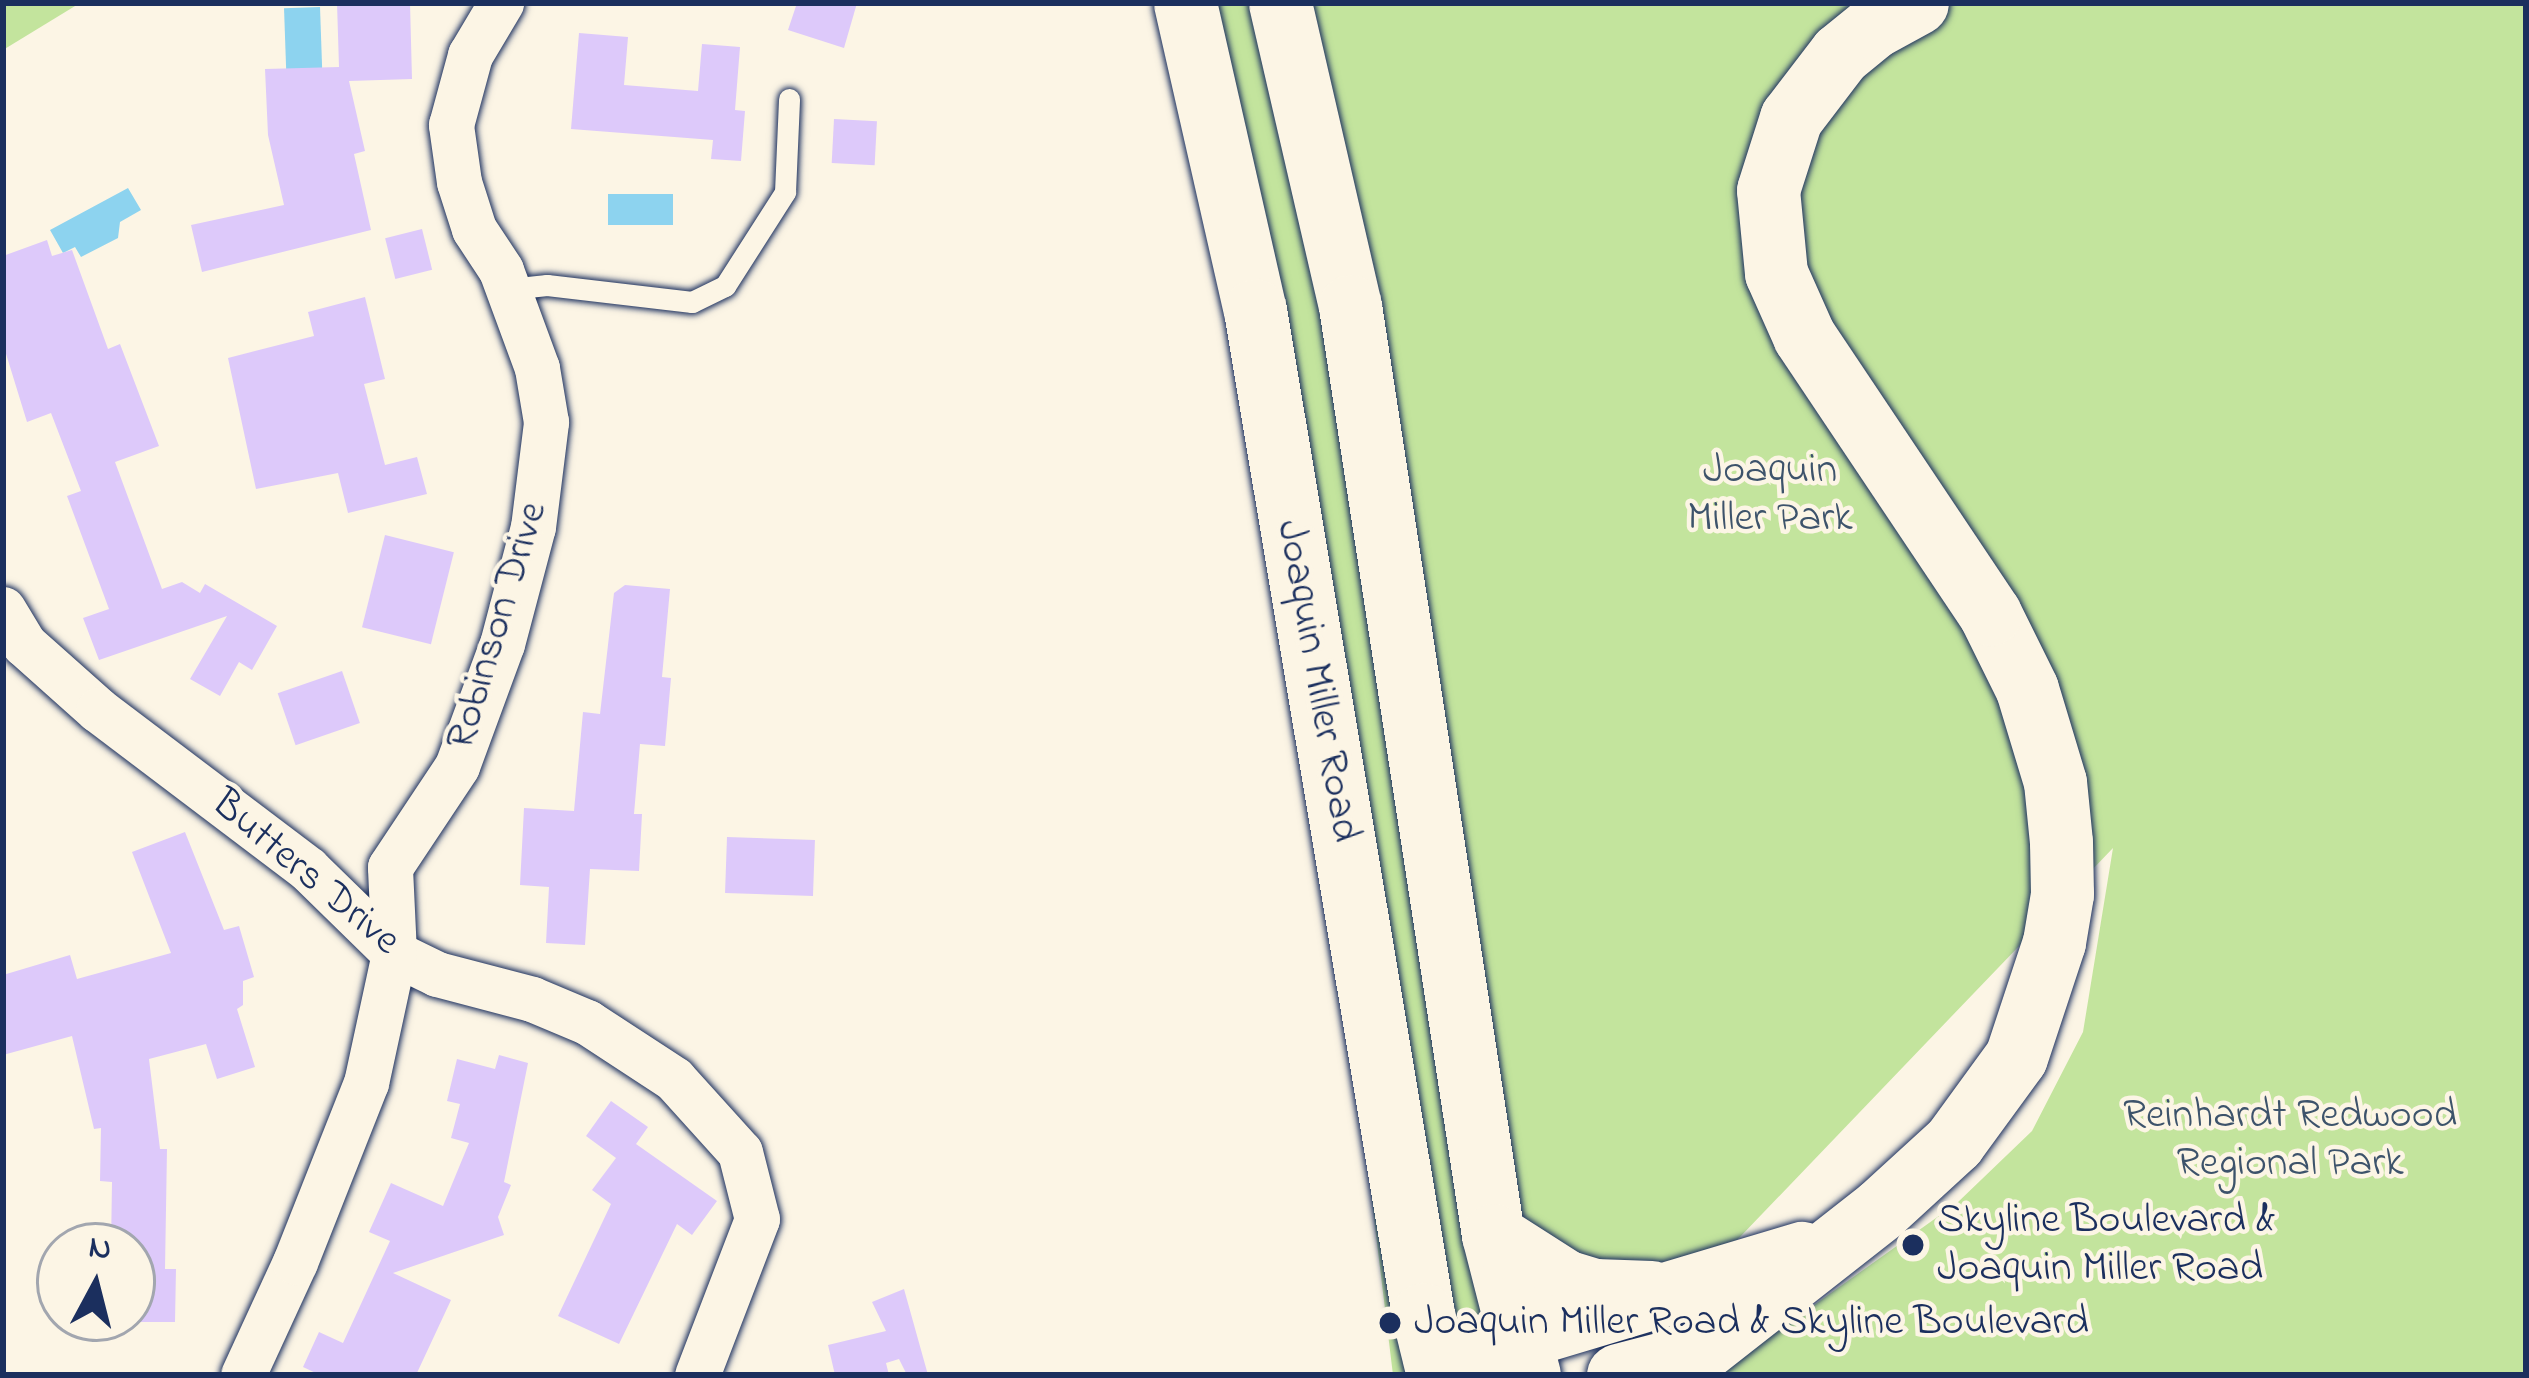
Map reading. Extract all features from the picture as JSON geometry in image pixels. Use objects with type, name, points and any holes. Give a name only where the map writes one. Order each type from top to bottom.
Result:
[{"type":"main road","name":"Joaquin Miller Road","points":[[1185,3],[1255,310],[1436,1368]]},
{"type":"main road","name":"Joaquin Miller Road","points":[[1280,3],[1350,306],[1493,1235],[1524,1357]]},
{"type":"main road","points":[[1618,1375],[1685,1365],[1954,1142],[2016,1057],[2046,977],[2062,894],[2054,782],[2012,655],[1961,568],[1804,336],[1776,273],[1768,190],[1791,118],[1840,54],[1873,27],[1917,3]]},
{"type":"main road","points":[[1493,1235],[1564,1281],[1595,1290],[1671,1291]]},
{"type":"main road","points":[[1436,1368],[1524,1357],[1671,1291],[1838,1241]]},
{"type":"street","name":"Robinson Drive","points":[[243,1375],[358,1106],[394,953],[390,867],[457,766],[502,644],[533,527],[546,422],[537,368],[509,289],[474,229],[459,182],[452,125],[470,55],[502,3]]},
{"type":"street","name":"Butters Drive","points":[[3,609],[24,644],[98,710],[308,869],[394,953],[437,974],[532,999],[587,1022],[674,1079],[740,1152],[757,1219],[697,1375]]},
{"type":"lane","points":[[509,289],[547,285],[692,302],[725,286],[785,192],[789,99]]},
{"type":"green space","points":[[3,3],[80,3],[3,50]]},
{"type":"green space","name":"Joaquin Miller Park","points":[[1167,3],[2526,3],[2526,1375],[1716,1375],[1957,1203],[2032,1131],[2083,1032],[2113,848],[1647,1334],[1492,1375],[1393,1375],[1320,772]]},
{"type":"water","points":[[320,7],[323,80],[287,81],[284,8]]},
{"type":"water","points":[[128,188],[141,210],[120,222],[118,238],[81,257],[75,247],[63,253],[50,230]]},
{"type":"water","points":[[608,194],[673,194],[673,225],[608,225]]},
{"type":"building","points":[[337,3],[410,3],[412,79],[349,81],[365,151],[354,154],[371,230],[202,272],[191,225],[284,205],[268,135],[265,69],[339,67]]},
{"type":"building","points":[[797,3],[857,3],[844,48],[788,30]]},
{"type":"building","points":[[579,33],[628,37],[624,85],[698,91],[702,44],[740,47],[735,110],[745,111],[741,161],[711,159],[713,140],[571,129]]},
{"type":"building","points":[[834,119],[877,121],[875,165],[832,163]]},
{"type":"building","points":[[422,229],[432,270],[395,279],[385,238]]},
{"type":"building","points":[[47,240],[52,256],[72,250],[108,349],[120,344],[159,446],[115,462],[162,589],[182,582],[200,593],[205,584],[277,626],[252,670],[239,662],[220,696],[190,679],[227,616],[99,660],[83,618],[109,609],[67,496],[81,491],[51,413],[27,422],[3,344],[3,256]]},
{"type":"building","points":[[365,297],[385,379],[364,384],[385,465],[417,457],[427,494],[348,513],[338,473],[256,489],[228,358],[314,336],[308,312]]},
{"type":"building","points":[[385,535],[454,552],[431,644],[362,627]]},
{"type":"building","points":[[625,585],[670,589],[662,677],[671,678],[665,746],[640,744],[634,814],[642,814],[639,871],[590,869],[585,945],[546,943],[549,887],[520,885],[524,808],[574,811],[583,712],[600,714],[614,593]]},
{"type":"building","points":[[342,671],[360,723],[296,745],[278,693]]},
{"type":"building","points":[[185,832],[224,930],[239,926],[254,977],[243,981],[243,1005],[237,1009],[255,1067],[217,1079],[206,1044],[149,1059],[160,1149],[167,1149],[165,1269],[176,1269],[175,1322],[156,1322],[156,1222],[111,1222],[112,1182],[100,1181],[101,1128],[94,1129],[72,1036],[3,1055],[3,975],[70,955],[77,979],[171,953],[132,852]]},
{"type":"building","points":[[727,837],[815,840],[813,896],[725,893]]},
{"type":"building","points":[[499,1055],[528,1063],[504,1182],[511,1185],[498,1217],[504,1235],[393,1273],[451,1300],[416,1375],[320,1375],[303,1367],[319,1332],[343,1343],[390,1241],[369,1232],[391,1183],[443,1206],[469,1143],[451,1138],[460,1104],[447,1101],[457,1059],[495,1069]]},
{"type":"building","points":[[611,1101],[648,1127],[636,1144],[717,1201],[692,1235],[677,1224],[619,1344],[558,1316],[611,1204],[592,1190],[616,1158],[586,1136]]},
{"type":"building","points":[[904,1289],[928,1375],[907,1375],[899,1359],[886,1363],[889,1375],[835,1375],[828,1345],[886,1331],[872,1302]]},
{"type":"place","name":"Skyline Boulevard & Joaquin Miller Road","points":[[1913,1245]]},
{"type":"place","name":"Joaquin Miller Road & Skyline Boulevard","points":[[1390,1323]]},
{"type":"park label","name":"Reinhardt Redwood Regional Park","points":[[2290,1140]]}]
